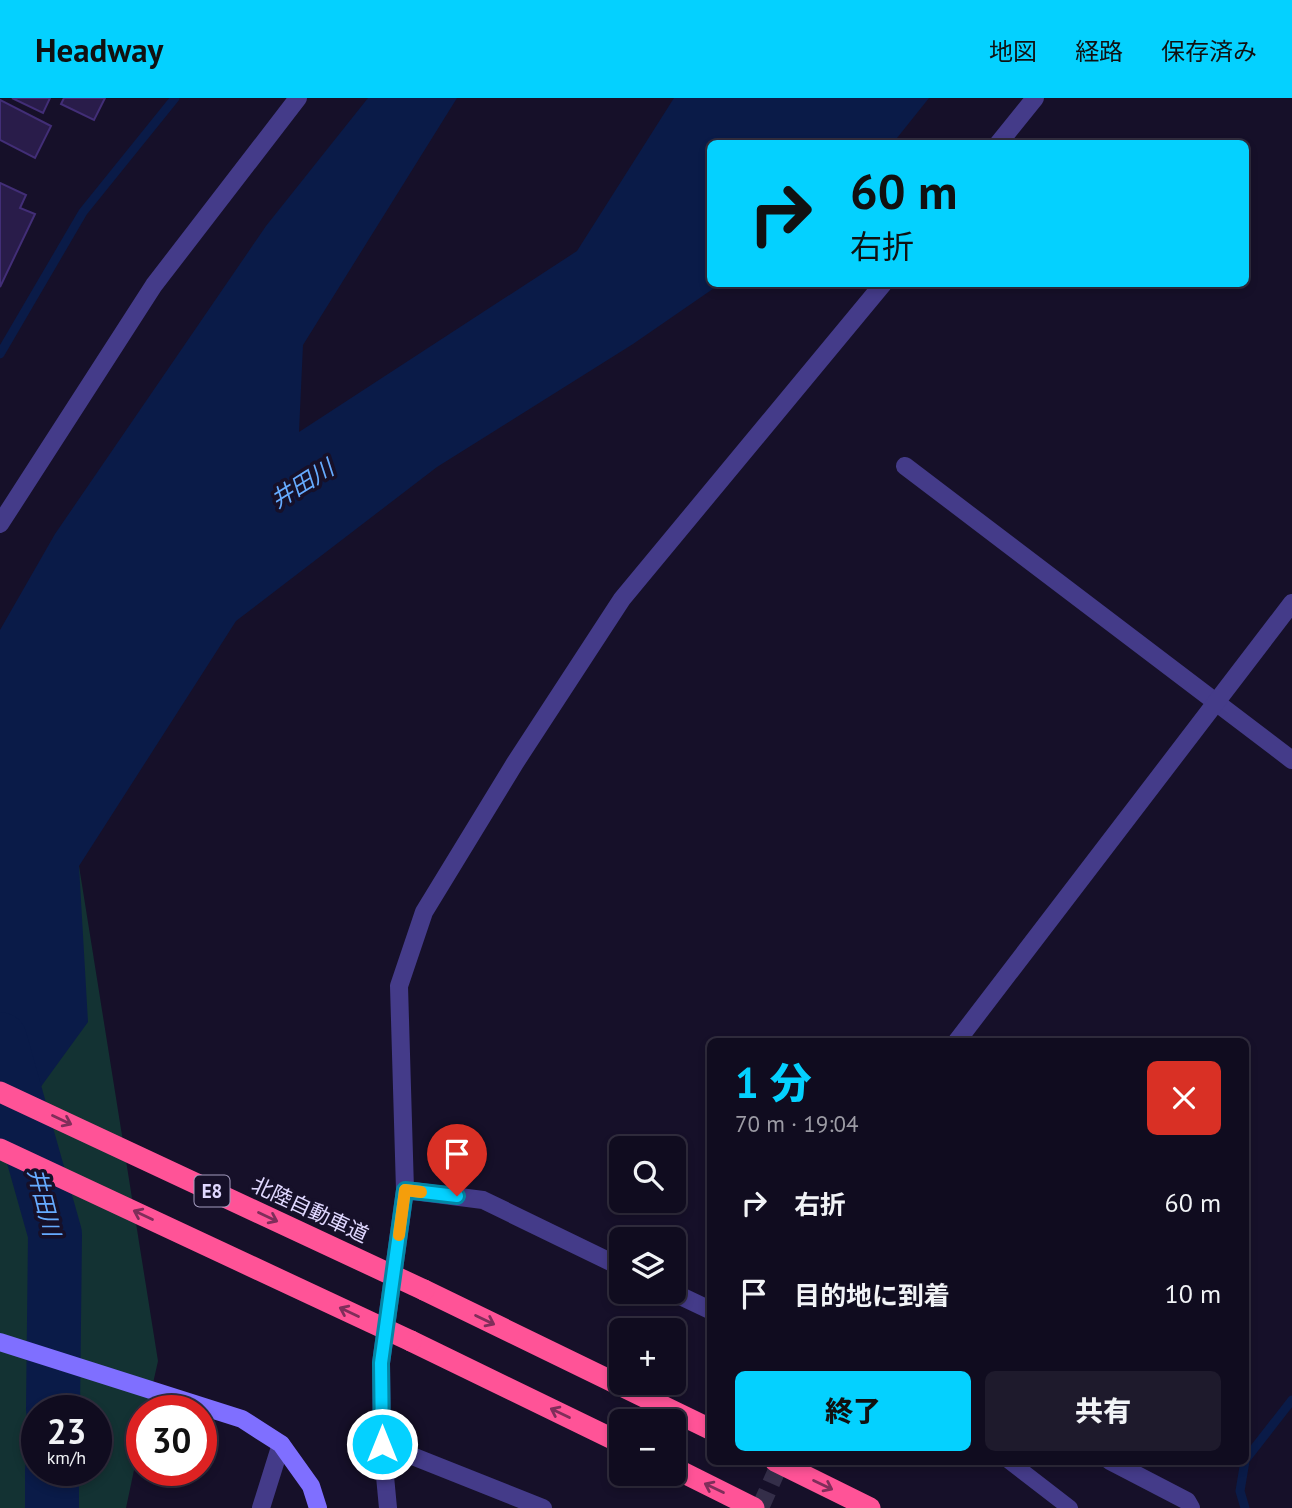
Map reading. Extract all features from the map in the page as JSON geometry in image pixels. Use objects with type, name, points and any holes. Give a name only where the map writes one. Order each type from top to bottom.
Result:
[{"type":"highway","name":"北陸自動車道","points":[[0,1092],[424,1290],[707,1428]]},
{"type":"highway","name":"E8","points":[[0,1149],[411,1340],[609,1437]]},
{"type":"highway","points":[[783,1465],[870,1508]]},
{"type":"highway","points":[[686,1474],[754,1508]]},
{"type":"street","points":[[0,524],[154,285],[298,98]]},
{"type":"street","points":[[1001,140],[1035,98]]},
{"type":"street","points":[[388,1508],[382,1444],[381,1363],[405,1190],[399,986],[424,912],[515,763],[622,599],[881,287]]},
{"type":"street","points":[[905,466],[1292,760]]},
{"type":"street","points":[[959,1038],[1292,603]]},
{"type":"street","points":[[405,1190],[483,1200],[609,1261]]},
{"type":"street","points":[[686,1299],[707,1309]]},
{"type":"street","points":[[0,1342],[242,1419],[281,1444],[311,1486],[318,1508]]},
{"type":"street","points":[[261,1508],[281,1444]]},
{"type":"street","points":[[382,1444],[542,1508]]},
{"type":"street","points":[[1117,1465],[1186,1502],[1191,1508]]},
{"type":"lane","points":[[1014,1465],[1070,1508]]},
{"type":"green space","points":[[79,866],[158,1361],[150,1395],[126,1395],[126,1486],[131,1486],[126,1508],[0,1508],[0,1076]]},
{"type":"water","points":[[368,98],[457,98],[303,345],[299,432],[577,251],[674,98],[929,98],[895,140],[707,140],[707,287],[716,287],[633,344],[437,467],[236,621],[79,866],[88,1022],[0,1143],[0,630],[55,534],[266,226]]},
{"type":"building","points":[[12,98],[50,98],[43,113]]},
{"type":"building","points":[[64,98],[105,98],[94,120],[61,104]]},
{"type":"building","points":[[0,100],[51,126],[35,158],[0,140]]},
{"type":"building","points":[[0,183],[26,195],[20,208],[35,214],[0,287]]},
{"type":"waterway","points":[[0,354],[83,212],[175,98]]},
{"type":"waterway","name":"井田川","points":[[0,1039],[55,1234],[53,1395]]},
{"type":"waterway","points":[[1249,1455],[1292,1400]]},
{"type":"waterway","points":[[1244,1465],[1240,1491],[1245,1508]]},
{"type":"waterway","name":"井田川","points":[[52,1486],[52,1508]]},
{"type":"tunnel","points":[[760,1508],[779,1465]]},
{"type":"slow traffic","points":[[399,1235],[405,1190],[421,1192]]},
{"type":"route","points":[[382,1444],[381,1363],[405,1190],[457,1196]]}]
